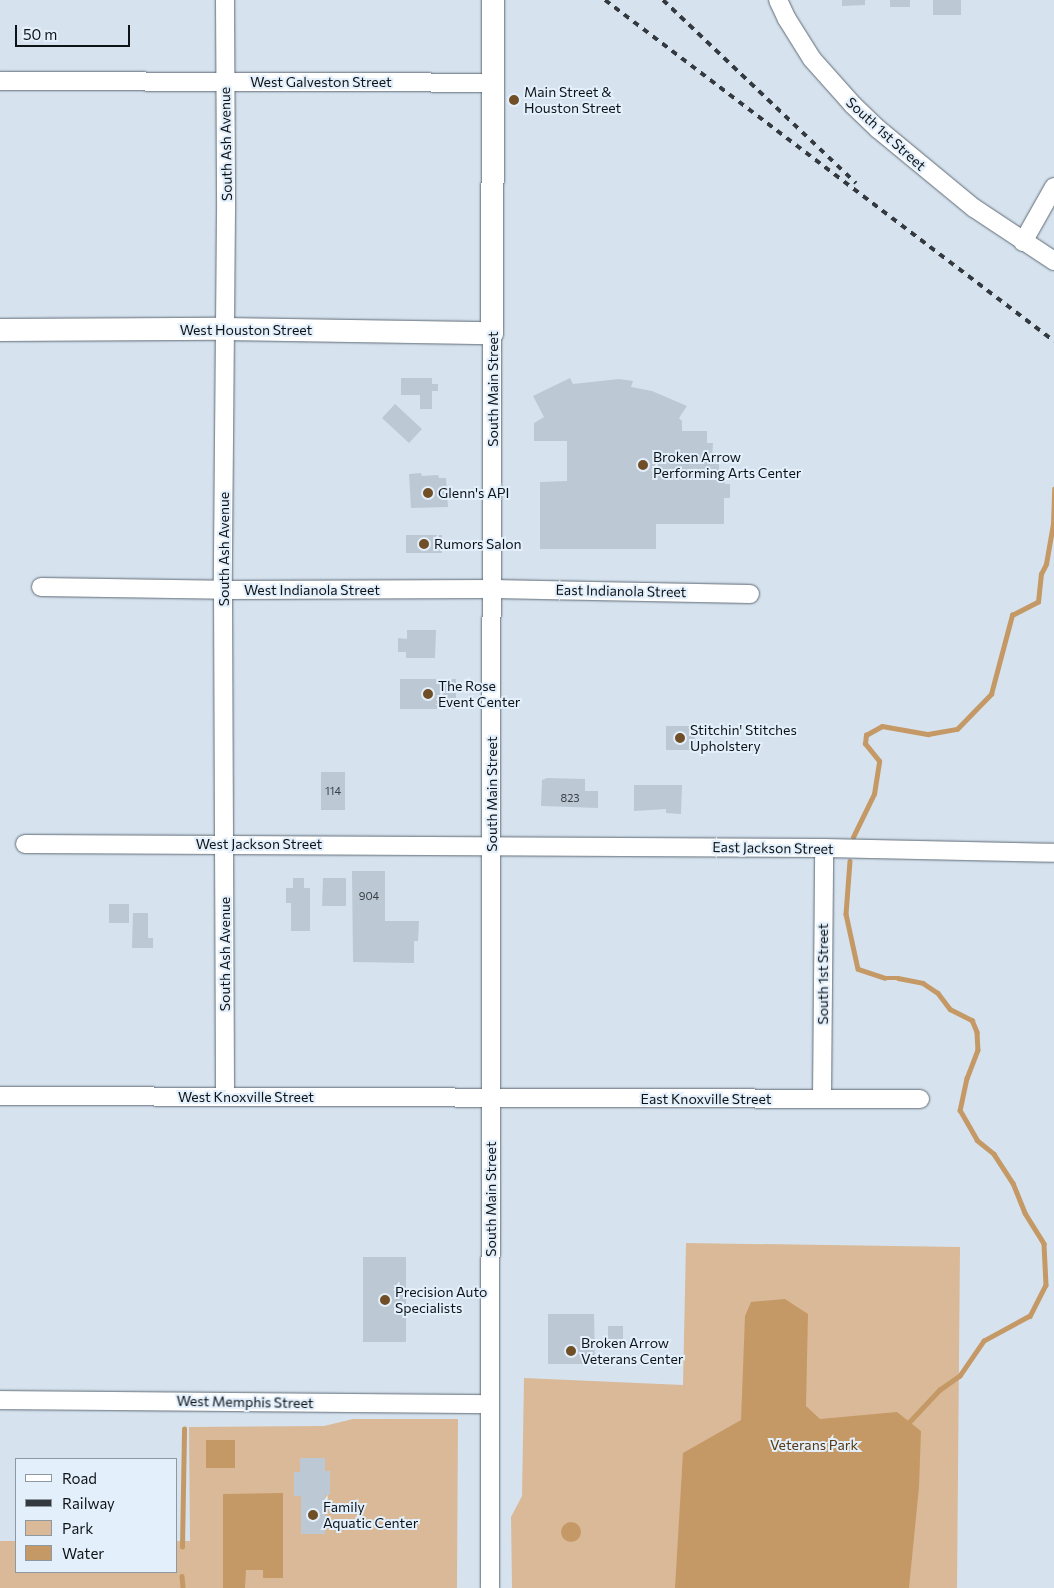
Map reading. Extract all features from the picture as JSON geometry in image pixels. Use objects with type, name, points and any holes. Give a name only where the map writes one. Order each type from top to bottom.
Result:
[{"type":"main road","name":"South Main Street","points":[[492,333],[493,0]]},
{"type":"main road","name":"West Houston Street","points":[[0,330],[225,329],[492,333]]},
{"type":"street","name":"South Ash Avenue","points":[[225,0],[223,590],[225,1097]]},
{"type":"street","name":"South 1st Street","points":[[778,0],[812,59],[852,105],[933,176],[1023,242],[1054,261]]},
{"type":"street","name":"West Galveston Street","points":[[0,81],[492,83]]},
{"type":"street","points":[[1023,242],[1054,187]]},
{"type":"street","name":"South Main Street","points":[[490,1588],[492,333]]},
{"type":"street","name":"West Indianola Street","points":[[41,587],[223,590],[493,589]]},
{"type":"street","name":"East Indianola Street","points":[[493,589],[750,594]]},
{"type":"street","name":"West Jackson Street","points":[[25,844],[492,846]]},
{"type":"street","name":"East Jackson Street","points":[[492,846],[824,848],[1054,853]]},
{"type":"street","name":"South 1st Street","points":[[822,1100],[824,848]]},
{"type":"street","name":"West Knoxville Street","points":[[0,1096],[491,1099]]},
{"type":"street","name":"East Knoxville Street","points":[[491,1099],[920,1099]]},
{"type":"street","name":"West Memphis Street","points":[[0,1400],[490,1404]]},
{"type":"green space","name":"Veterans Park","points":[[686,1243],[960,1247],[957,1588],[512,1588],[511,1517],[522,1496],[524,1378],[683,1385]]},
{"type":"green space","points":[[353,1419],[458,1419],[457,1588],[0,1588],[0,1541],[15,1541],[15,1573],[178,1573],[178,1541],[190,1541],[189,1427],[324,1426]]},
{"type":"water","points":[[785,1299],[808,1314],[806,1406],[820,1419],[897,1412],[921,1431],[919,1487],[909,1588],[675,1588],[683,1453],[741,1420],[745,1316],[751,1302]]},
{"type":"water","points":[[206,1440],[235,1440],[235,1468],[206,1468]]},
{"type":"water","points":[[283,1493],[283,1578],[263,1578],[263,1570],[246,1570],[245,1588],[223,1588],[223,1494]]},
{"type":"water","points":[[571,1522],[578,1525],[581,1532],[578,1539],[571,1542],[564,1539],[561,1532],[564,1525]]},
{"type":"building","points":[[842,0],[865,0],[865,5],[842,6]]},
{"type":"building","points":[[890,0],[910,0],[910,7],[890,7]]},
{"type":"building","points":[[933,0],[961,0],[961,15],[933,15]]},
{"type":"building","points":[[401,378],[432,378],[432,384],[438,384],[438,391],[432,391],[432,409],[420,409],[420,395],[401,395]]},
{"type":"building","name":"Broken Arrow Performing Arts Center","points":[[570,378],[573,384],[619,379],[633,381],[631,387],[652,391],[687,406],[679,418],[682,421],[682,431],[707,431],[707,443],[713,443],[712,459],[719,460],[719,471],[725,471],[725,484],[730,484],[730,498],[724,498],[724,524],[656,524],[656,549],[540,549],[540,482],[567,481],[567,441],[534,441],[534,423],[544,417],[533,396]]},
{"type":"building","points":[[395,404],[422,429],[409,443],[382,418]]},
{"type":"building","name":"Glenn's API","points":[[421,473],[422,476],[438,475],[439,478],[446,478],[448,507],[411,508],[409,474]]},
{"type":"building","name":"Rumors Salon","points":[[406,535],[442,535],[442,553],[406,553]]},
{"type":"building","points":[[407,630],[436,630],[435,658],[406,658],[406,652],[398,652],[398,638],[407,639]]},
{"type":"building","name":"The Rose Event Center","points":[[400,679],[456,679],[456,709],[400,709]]},
{"type":"building","name":"Stitchin' Stitches Upholstery","points":[[666,726],[695,726],[694,750],[666,750]]},
{"type":"building","points":[[321,772],[345,772],[345,810],[321,810]]},
{"type":"building","points":[[547,778],[585,779],[585,791],[598,791],[598,808],[541,806],[542,780]]},
{"type":"building","points":[[634,785],[682,785],[681,814],[666,813],[666,809],[634,811]]},
{"type":"building","points":[[352,871],[385,871],[385,921],[419,921],[418,941],[414,941],[414,963],[353,962]]},
{"type":"building","points":[[293,878],[304,878],[304,888],[310,888],[310,931],[291,931],[291,903],[286,903],[286,888],[293,888]]},
{"type":"building","points":[[323,878],[346,878],[346,906],[322,906]]},
{"type":"building","points":[[109,904],[129,904],[129,923],[109,923]]},
{"type":"building","points":[[133,913],[148,913],[148,938],[153,938],[153,948],[132,948]]},
{"type":"building","name":"Precision Auto Specialists","points":[[363,1257],[406,1257],[406,1342],[363,1342]]},
{"type":"building","name":"Broken Arrow Veterans Center","points":[[548,1314],[594,1314],[595,1364],[548,1364]]},
{"type":"building","points":[[608,1326],[623,1326],[623,1344],[608,1344]]},
{"type":"building","name":"Family Aquatic Center","points":[[300,1458],[325,1458],[325,1471],[330,1471],[330,1495],[325,1495],[325,1534],[301,1534],[301,1496],[294,1496],[294,1472],[300,1472]]},
{"type":"waterway","points":[[853,837],[874,794],[879,761],[865,744],[866,735],[882,726],[928,734],[957,729],[991,694],[1012,615],[1038,602],[1041,574],[1046,564],[1053,524],[1054,489]]},
{"type":"waterway","points":[[850,861],[846,914],[858,969],[885,978],[898,978],[923,983],[938,993],[950,1009],[972,1020],[977,1032],[978,1050],[967,1078],[960,1110],[977,1140],[994,1154],[1013,1183],[1025,1213],[1044,1244],[1046,1285],[1030,1316],[984,1341],[960,1376],[940,1390],[910,1422]]},
{"type":"waterway","points":[[182,1547],[184,1429]]},
{"type":"waterway","points":[[182,1576],[183,1588]]},
{"type":"railway","points":[[605,0],[1054,341]]},
{"type":"railway","points":[[663,0],[856,183]]},
{"type":"place","name":"Main Street & Houston Street","points":[[514,100]]},
{"type":"place","name":"Broken Arrow Performing Arts Center","points":[[643,465]]},
{"type":"place","name":"Glenn's API","points":[[428,493]]},
{"type":"place","name":"Rumors Salon","points":[[424,544]]},
{"type":"place","name":"The Rose Event Center","points":[[428,694]]},
{"type":"place","name":"Stitchin' Stitches Upholstery","points":[[680,738]]},
{"type":"place","name":"Precision Auto Specialists","points":[[385,1300]]},
{"type":"place","name":"Broken Arrow Veterans Center","points":[[571,1351]]},
{"type":"place","name":"Family Aquatic Center","points":[[313,1515]]}]
